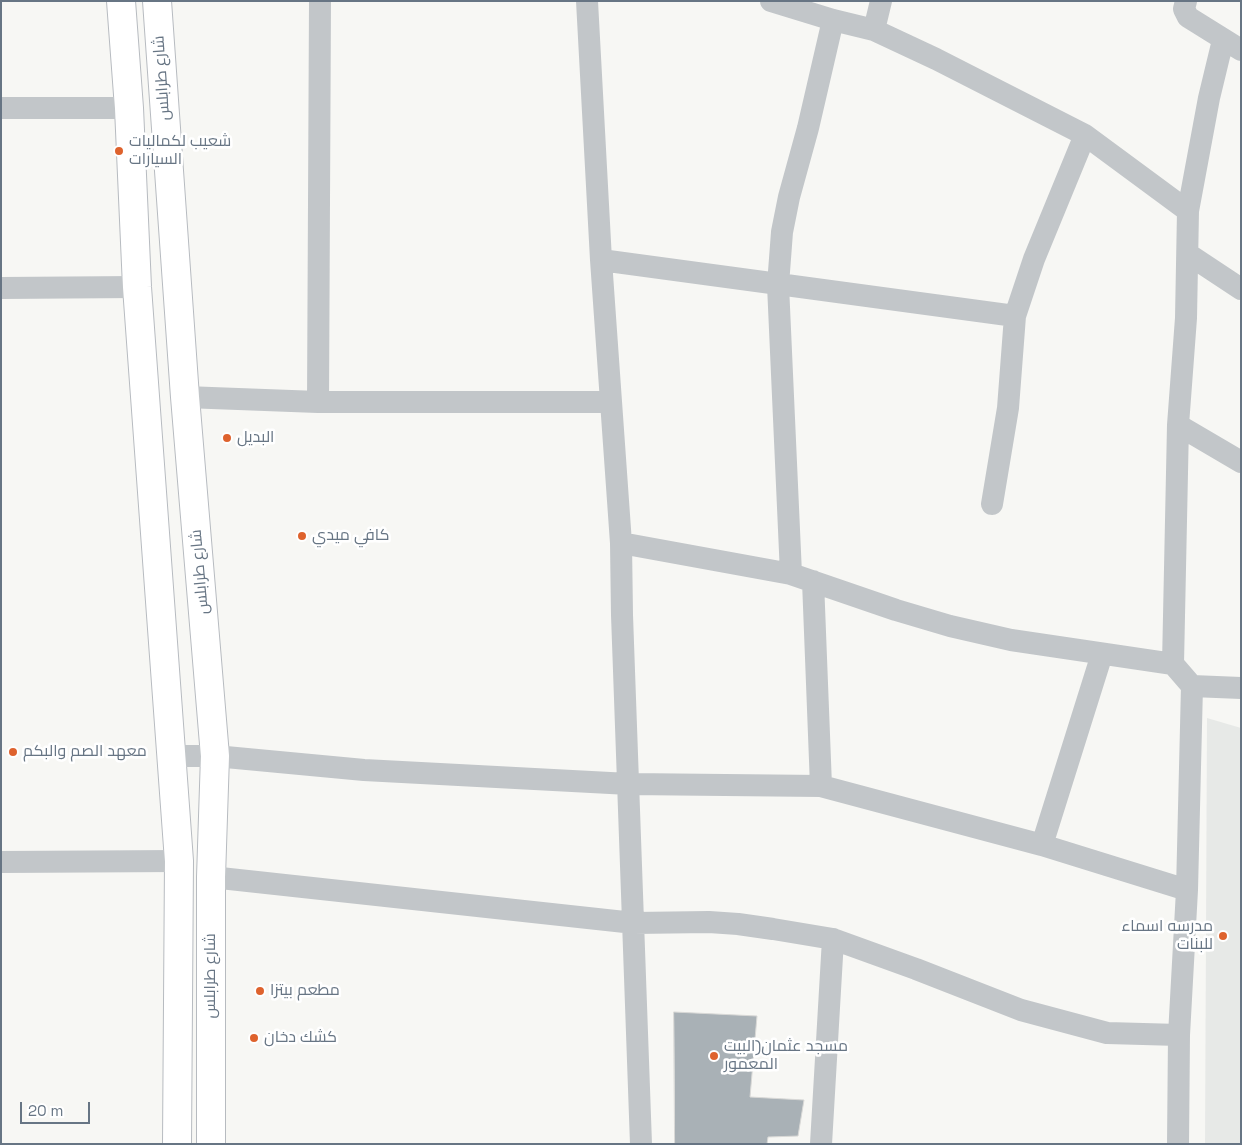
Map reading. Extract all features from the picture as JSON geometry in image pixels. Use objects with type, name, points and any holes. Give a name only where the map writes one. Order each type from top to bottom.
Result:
[{"type":"main road","name":"شارع طرابلس","points":[[121,1],[129,108],[137,287],[179,861],[177,1144]]},
{"type":"main road","name":"شارع طرابلس","points":[[157,1],[185,397],[215,756],[211,877],[211,1144]]},
{"type":"street","points":[[318,402],[320,1]]},
{"type":"street","points":[[587,1],[621,543],[641,1144]]},
{"type":"street","points":[[771,1],[874,30],[936,59],[1086,135],[1188,211]]},
{"type":"street","points":[[874,30],[881,1]]},
{"type":"street","points":[[1173,664],[1178,425],[1186,318],[1188,211],[1209,98],[1232,45],[1188,18],[1184,9],[1186,1]]},
{"type":"street","points":[[792,574],[778,285],[782,232],[789,197],[834,20]]},
{"type":"street","points":[[1,108],[129,108]]},
{"type":"street","points":[[992,504],[1008,408],[1015,316],[1034,259],[1086,135]]},
{"type":"street","points":[[1188,254],[1241,289]]},
{"type":"street","points":[[602,260],[1015,316]]},
{"type":"street","points":[[1,288],[137,287]]},
{"type":"street","points":[[185,397],[318,402],[611,402]]},
{"type":"street","points":[[1178,425],[1241,462]]},
{"type":"street","points":[[621,543],[792,574],[896,610],[950,626],[1011,640],[1173,664],[1192,686],[1187,890],[1179,1035],[1178,1144]]},
{"type":"street","points":[[814,581],[821,786]]},
{"type":"street","points":[[1042,844],[1102,654]]},
{"type":"street","points":[[1192,686],[1241,688]]},
{"type":"street","points":[[172,756],[215,756],[364,770],[628,784],[821,786],[1042,844],[1187,890]]},
{"type":"street","points":[[1,862],[179,861]]},
{"type":"street","points":[[211,877],[634,923],[738,924],[833,939],[1021,1010],[1107,1033],[1179,1035]]},
{"type":"street","points":[[821,1144],[833,939]]},
{"type":"shaded area","name":"مدرسه اسماء للبنات","points":[[1207,718],[1241,728],[1241,1144],[1205,1144]]},
{"type":"building","name":"مسجد عثمان(البيت المعمور","points":[[674,1012],[757,1016],[750,1097],[804,1100],[798,1136],[768,1137],[767,1144],[675,1144]]},
{"type":"place","name":"شعيب لكماليات السيارات","points":[[119,151]]},
{"type":"place","name":"البديل","points":[[227,438]]},
{"type":"place","name":"كافي ميدي","points":[[302,536]]},
{"type":"place","name":"معهد الصم والبكم","points":[[13,752]]},
{"type":"place","name":"مدرسه اسماء للبنات","points":[[1223,936]]},
{"type":"place","name":"مطعم بيتزا","points":[[260,991]]},
{"type":"place","name":"كشك دخان","points":[[254,1038]]},
{"type":"place","name":"مسجد عثمان(البيت المعمور","points":[[714,1056]]}]
